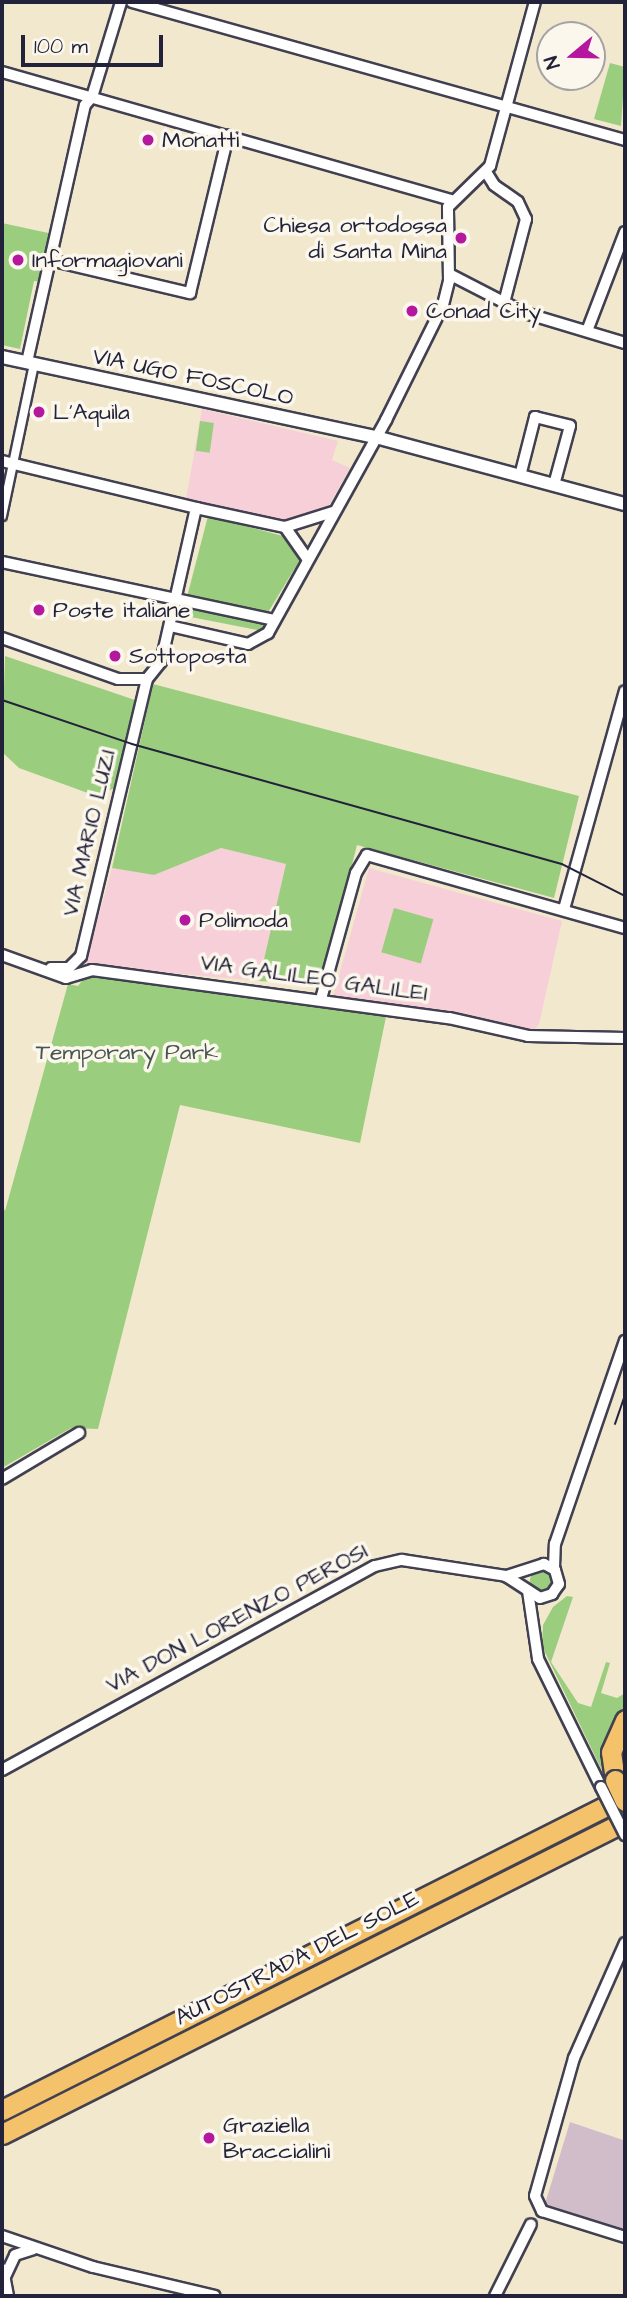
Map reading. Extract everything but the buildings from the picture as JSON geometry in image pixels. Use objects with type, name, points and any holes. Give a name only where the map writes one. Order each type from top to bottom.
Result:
[{"type":"highway","points":[[614,1792],[611,1752],[625,1720]]},
{"type":"highway","name":"AUTOSTRADA DEL SOLE","points":[[2,2110],[523,1848],[614,1792]]},
{"type":"highway","name":"AUTOSTRADA DEL SOLE","points":[[2,2134],[533,1867],[619,1833]]},
{"type":"street","points":[[2,516],[7,462],[85,105],[92,97],[121,2]]},
{"type":"street","points":[[132,2],[625,140]]},
{"type":"street","points":[[170,626],[248,644],[265,637],[376,437],[443,305],[449,274],[447,223],[452,201],[486,172],[508,107],[535,2]]},
{"type":"street","points":[[2,72],[452,201]]},
{"type":"street","points":[[50,260],[190,293],[228,136]]},
{"type":"street","points":[[486,172],[494,185],[518,202],[526,219],[505,299]]},
{"type":"street","points":[[587,331],[622,248],[625,232]]},
{"type":"street","points":[[449,274],[505,299],[525,313],[625,343]]},
{"type":"street","name":"VIA UGO FOSCOLO","points":[[2,357],[376,437],[625,504]]},
{"type":"street","points":[[520,476],[536,417],[570,426],[554,485]]},
{"type":"street","points":[[7,462],[285,527],[333,512]]},
{"type":"street","name":"VIA MARIO LUZI","points":[[45,968],[65,969],[81,956],[107,864],[147,679],[161,662],[196,508]]},
{"type":"street","points":[[285,527],[307,558]]},
{"type":"street","points":[[3,563],[274,620]]},
{"type":"street","points":[[2,638],[118,680],[147,679]]},
{"type":"street","points":[[564,909],[620,729],[625,691]]},
{"type":"street","points":[[321,999],[364,856],[625,928]]},
{"type":"street","name":"VIA GALILEO GALILEI","points":[[2,955],[45,968],[66,978],[92,971],[449,1017],[528,1036],[625,1038]]},
{"type":"street","points":[[527,1590],[541,1598],[554,1592],[559,1580],[554,1568],[555,1544],[625,1341]]},
{"type":"street","points":[[2,1479],[79,1433]]},
{"type":"street","points":[[555,1544],[525,1577],[538,1659],[614,1792],[619,1833]]},
{"type":"street","name":"VIA DON LORENZO PEROSI","points":[[2,1770],[375,1566],[402,1560],[506,1576],[527,1590]]},
{"type":"street","points":[[535,1565],[554,1568]]},
{"type":"street","name":"VIA DON LORENZO PEROSI","points":[[506,1576],[535,1565]]},
{"type":"street","points":[[495,2296],[538,2208],[535,2196],[566,2083],[625,1943]]},
{"type":"street","points":[[538,2208],[625,2237]]},
{"type":"street","points":[[2,2236],[33,2249],[215,2296]]},
{"type":"street","points":[[7,2296],[3,2274],[15,2255],[33,2249]]},
{"type":"shaded area","points":[[202,409],[338,441],[332,460],[350,468],[328,507],[304,519],[287,521],[186,499]]},
{"type":"shaded area","name":"Polimoda","points":[[221,848],[287,864],[259,981],[85,965],[112,868],[154,875]]},
{"type":"shaded area","points":[[369,868],[562,921],[539,1024],[531,1034],[333,997]]},
{"type":"shaded area","points":[[570,2122],[623,2140],[625,2136],[625,2232],[544,2207]]},
{"type":"green space","points":[[610,63],[625,67],[621,126],[594,119],[602,91],[606,91]]},
{"type":"green space","points":[[2,223],[53,234],[43,282],[34,281],[20,349],[2,345]]},
{"type":"green space","points":[[200,421],[214,423],[210,453],[196,451]]},
{"type":"green space","points":[[208,516],[283,536],[293,544],[301,558],[267,614],[187,597]]},
{"type":"green space","points":[[181,606],[265,622],[264,631],[179,615]]},
{"type":"green space","points":[[5,656],[135,700],[117,787],[96,796],[19,768],[2,752]]},
{"type":"green space","points":[[153,684],[579,796],[554,898],[357,845],[321,985],[259,981],[286,864],[221,848],[154,875],[112,868]]},
{"type":"green space","points":[[394,908],[433,919],[421,964],[381,952]]},
{"type":"green space","name":"Temporary Park","points":[[88,973],[387,1012],[360,1143],[180,1105],[98,1429],[71,1428],[2,1468],[2,1203],[5,1211],[68,984],[78,986]]},
{"type":"green space","points":[[541,1570],[549,1573],[552,1581],[549,1589],[541,1592],[533,1589],[530,1581],[533,1573]]},
{"type":"green space","points":[[567,1596],[573,1597],[551,1662],[578,1703],[591,1707],[606,1662],[610,1663],[601,1693],[617,1698],[625,1693],[625,1711],[605,1742],[608,1783],[542,1646],[543,1625],[553,1607]]},
{"type":"tram line","points":[[2,700],[132,744],[562,864],[625,896]]},
{"type":"tram line","points":[[615,1424],[625,1395]]},
{"type":"place","name":"Monatti","points":[[148,140]]},
{"type":"place","name":"Chiesa ortodossa di Santa Mina","points":[[461,238]]},
{"type":"place","name":"Informagiovani","points":[[18,260]]},
{"type":"place","name":"Conad City","points":[[412,311]]},
{"type":"place","name":"L'Aquila","points":[[39,412]]},
{"type":"place","name":"Poste italiane","points":[[39,610]]},
{"type":"place","name":"Sottoposta","points":[[115,656]]},
{"type":"place","name":"Polimoda","points":[[185,920]]},
{"type":"place","name":"Graziella Braccialini","points":[[209,2138]]}]
